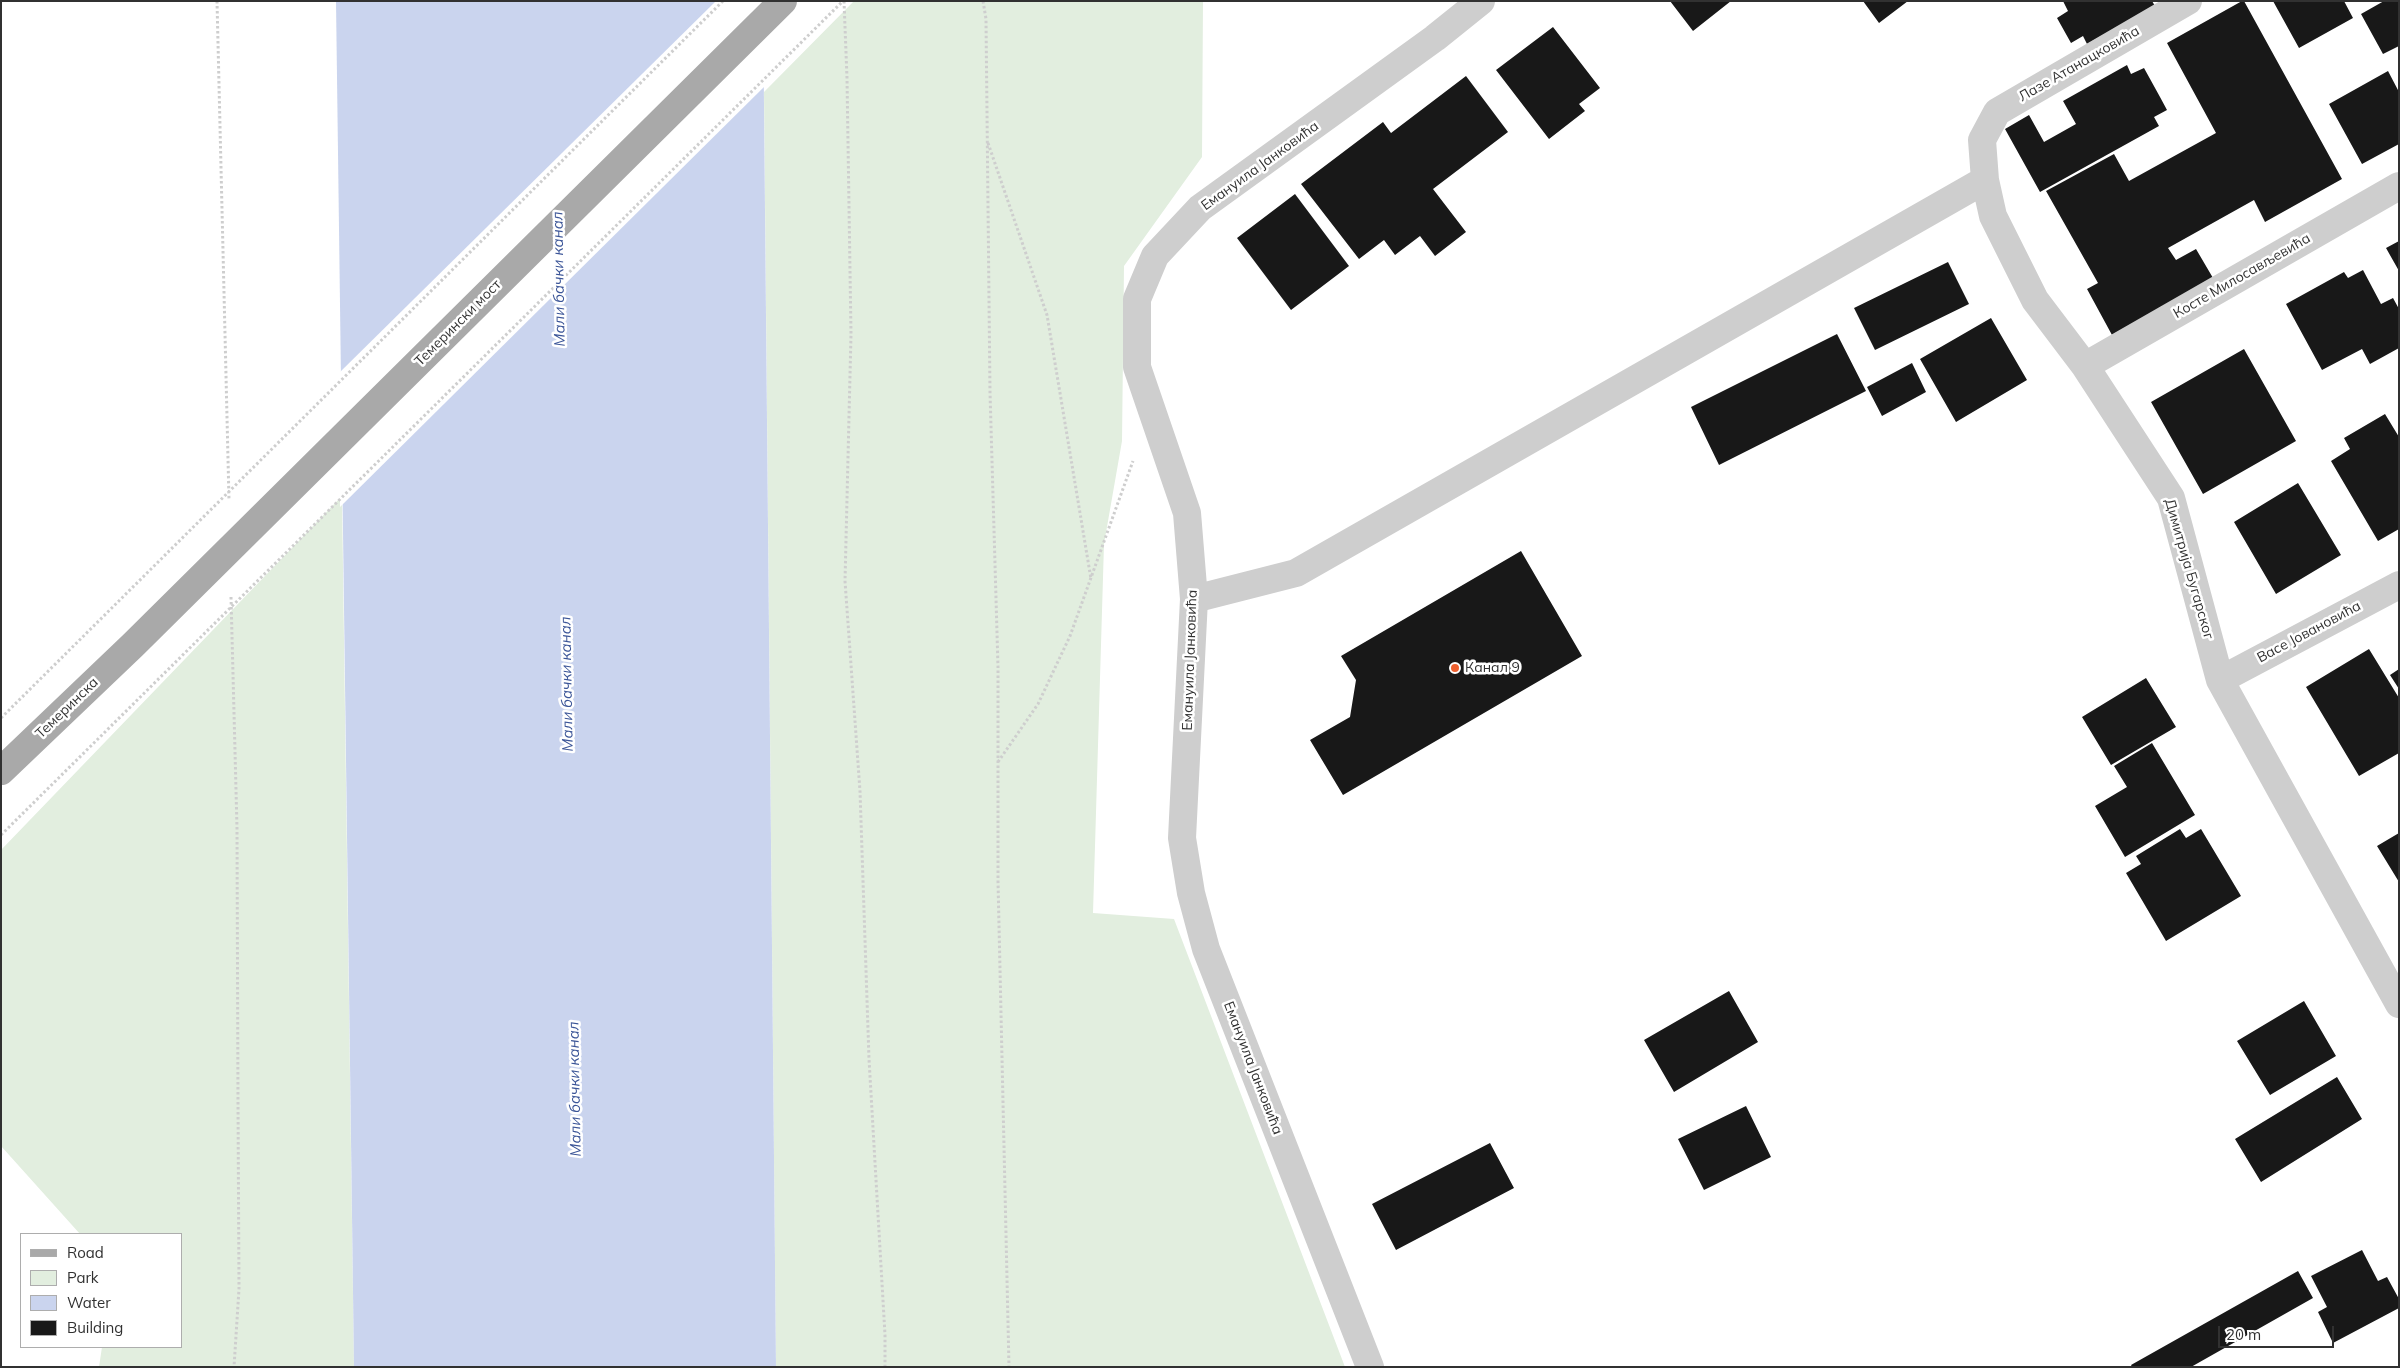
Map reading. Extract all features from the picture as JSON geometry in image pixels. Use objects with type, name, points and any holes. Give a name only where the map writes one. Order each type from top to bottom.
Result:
[{"type":"main road","name":"Темерински мост","points":[[133,645],[783,1]]},
{"type":"main road","name":"Темеринска","points":[[1,771],[133,645]]},
{"type":"street","name":"Емануила Јанковића","points":[[1370,1367],[1206,949],[1191,893],[1182,838],[1194,598],[1187,512],[1137,367],[1137,299],[1155,256],[1200,208],[1435,38],[1481,1]]},
{"type":"street","name":"Лазе Атанацковића","points":[[1982,140],[1997,112],[2188,1]]},
{"type":"street","name":"Димитрија Бугарског","points":[[1982,140],[1985,180],[1993,216],[2035,300],[2085,366],[2171,498],[2220,680],[2396,989]]},
{"type":"street","points":[[1194,598],[1296,573],[1985,180]]},
{"type":"street","name":"Косте Милосављевића","points":[[2085,366],[2399,186]]},
{"type":"street","name":"Васе Јовановића","points":[[2220,680],[2399,585]]},
{"type":"path","points":[[217,1],[229,509]]},
{"type":"path","points":[[1,718],[62,660],[104,615],[723,1]]},
{"type":"path","points":[[1,835],[843,1]]},
{"type":"path","points":[[843,1],[851,334],[845,581],[860,791],[869,1059],[885,1335],[885,1367]]},
{"type":"path","points":[[983,1],[986,19],[998,762],[998,881],[1009,1367]]},
{"type":"path","points":[[987,138],[1047,315],[1091,579]]},
{"type":"path","points":[[998,762],[1038,704],[1070,636],[1151,410]]},
{"type":"path","points":[[231,589],[237,828],[239,1200],[239,1289],[234,1367]]},
{"type":"green space","points":[[854,1],[1203,1],[1202,157],[1124,266],[1122,441],[1104,544],[1093,913],[1174,919],[1345,1367],[776,1367],[764,92]]},
{"type":"green space","points":[[342,496],[354,1367],[99,1367],[102,1348],[182,1348],[182,1233],[79,1233],[1,1146],[1,850]]},
{"type":"water","name":"Мали бачки канал","points":[[336,1],[763,1],[776,1367],[354,1367]]},
{"type":"pier","points":[[716,1],[765,1],[766,85],[340,507],[338,374]]},
{"type":"building","points":[[1670,1],[1731,1],[1693,31]]},
{"type":"building","points":[[1863,1],[1908,1],[1879,23]]},
{"type":"building","points":[[2063,1],[2152,1],[2155,6],[2087,44],[2083,36],[2071,43],[2057,18],[2068,11]]},
{"type":"building","points":[[2244,1],[2342,179],[2265,222],[2254,200],[2168,248],[2176,260],[2196,249],[2213,278],[2112,335],[2087,289],[2098,283],[2046,191],[2114,154],[2129,181],[2216,133],[2167,43]]},
{"type":"building","points":[[2273,1],[2344,1],[2353,18],[2299,48]]},
{"type":"building","points":[[2384,1],[2399,1],[2399,46],[2383,54],[2361,14]]},
{"type":"building","points":[[1553,27],[1600,88],[1579,104],[1585,111],[1549,139],[1496,70]]},
{"type":"building","points":[[2127,65],[2131,74],[2144,68],[2167,110],[2154,117],[2159,126],[2040,192],[2005,129],[2029,115],[2044,142],[2076,124],[2063,101]]},
{"type":"building","points":[[2388,71],[2399,92],[2399,144],[2362,164],[2329,104]]},
{"type":"building","points":[[1466,76],[1508,132],[1433,189],[1466,232],[1435,256],[1420,236],[1395,255],[1384,240],[1359,259],[1301,184],[1383,122],[1391,133]]},
{"type":"building","points":[[1295,194],[1349,266],[1291,310],[1237,238]]},
{"type":"building","points":[[2399,241],[2399,271],[2386,248]]},
{"type":"building","points":[[1948,262],[1969,304],[1875,350],[1854,308]]},
{"type":"building","points":[[2363,270],[2381,304],[2393,298],[2399,309],[2399,348],[2370,364],[2362,349],[2322,370],[2286,304],[2344,272],[2348,278]]},
{"type":"building","points":[[1991,318],[2027,380],[1956,422],[1920,359]]},
{"type":"building","points":[[1837,334],[1866,391],[1719,465],[1691,407]]},
{"type":"building","points":[[2244,349],[2296,441],[2203,494],[2151,402]]},
{"type":"building","points":[[1912,363],[1926,392],[1882,416],[1867,387]]},
{"type":"building","points":[[2385,414],[2399,437],[2399,529],[2378,541],[2331,461],[2350,449],[2344,438]]},
{"type":"building","points":[[2298,483],[2341,555],[2276,594],[2234,522]]},
{"type":"building","name":"Канал 9","points":[[1521,551],[1582,656],[1343,795],[1310,740],[1350,717],[1356,680],[1341,656]]},
{"type":"building","points":[[2369,649],[2399,698],[2399,753],[2359,776],[2306,687]]},
{"type":"building","points":[[2399,669],[2399,689],[2390,675]]},
{"type":"building","points":[[2146,678],[2176,727],[2111,765],[2082,717]]},
{"type":"building","points":[[2152,743],[2195,815],[2125,857],[2095,806],[2127,787],[2114,766]]},
{"type":"building","points":[[2180,829],[2186,838],[2201,829],[2241,896],[2166,941],[2126,873],[2141,864],[2136,856]]},
{"type":"building","points":[[2399,833],[2399,882],[2377,846]]},
{"type":"building","points":[[1729,991],[1758,1042],[1674,1092],[1644,1040]]},
{"type":"building","points":[[2304,1001],[2336,1056],[2270,1095],[2237,1041]]},
{"type":"building","points":[[2337,1077],[2362,1119],[2261,1182],[2235,1139]]},
{"type":"building","points":[[1746,1106],[1771,1157],[1704,1190],[1678,1139]]},
{"type":"building","points":[[1490,1143],[1514,1188],[1396,1250],[1372,1204]]},
{"type":"building","points":[[2362,1250],[2378,1281],[2387,1277],[2399,1299],[2399,1308],[2333,1343],[2318,1312],[2327,1307],[2311,1276]]},
{"type":"building","points":[[2298,1271],[2313,1298],[2191,1367],[2132,1367],[2131,1365]]},
{"type":"place","name":"Канал 9","points":[[1455,668]]}]
